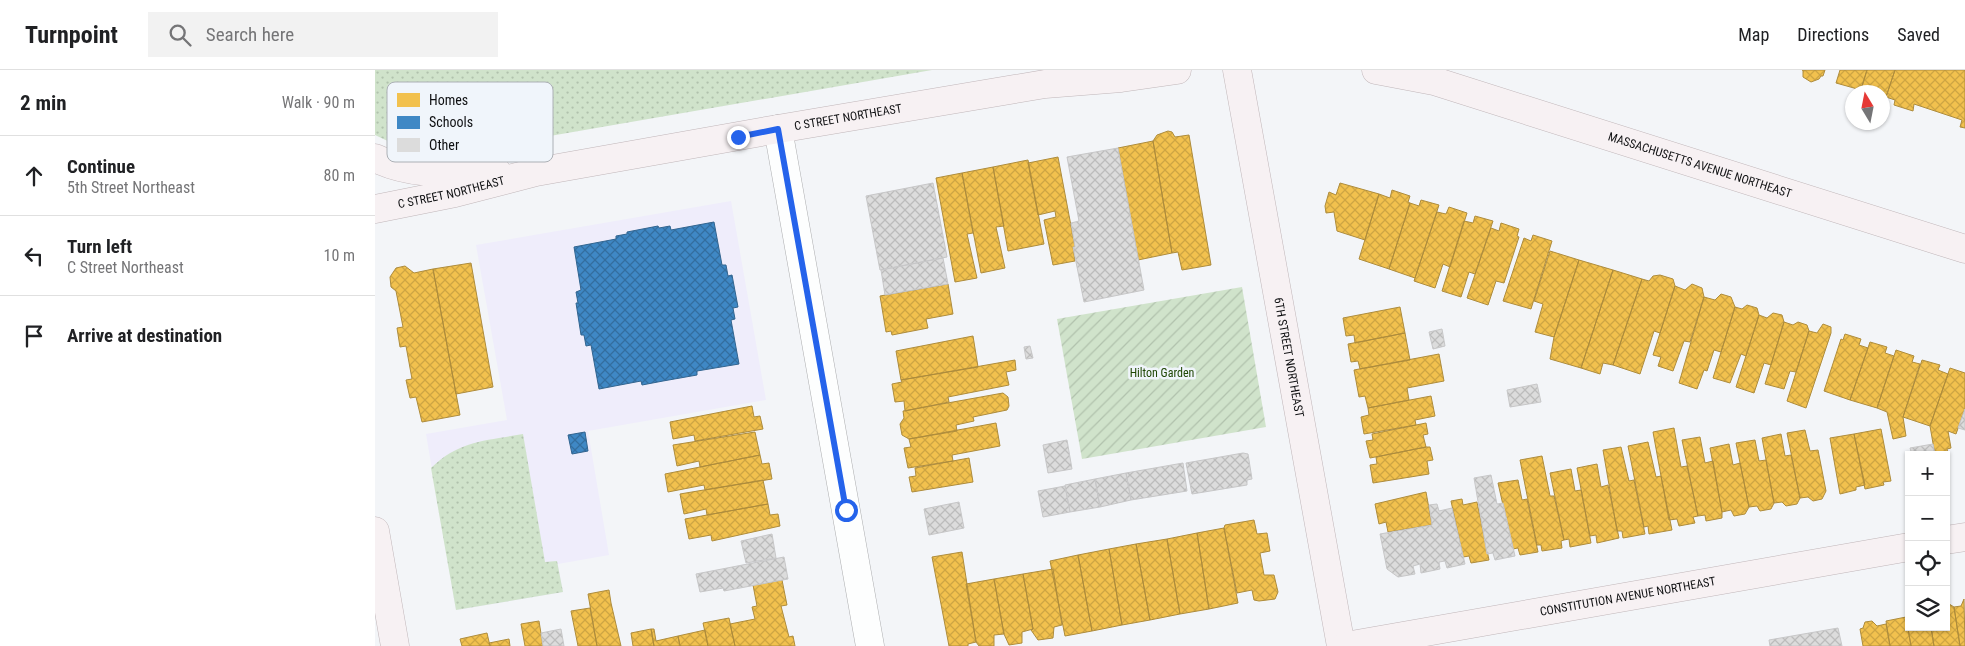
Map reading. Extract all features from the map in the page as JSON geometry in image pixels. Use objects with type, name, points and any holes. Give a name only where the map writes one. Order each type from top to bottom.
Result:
[{"type":"main road","points":[[1045,84],[1078,70]]},
{"type":"main road","name":"C STREET NORTHEAST","points":[[375,209],[455,193],[536,172],[778,129],[1045,84],[1121,78],[1177,70]]},
{"type":"main road","name":"6TH STREET NORTHEAST","points":[[1237,70],[1341,646]]},
{"type":"main road","name":"MASSACHUSETTS AVENUE NORTHEAST","points":[[1376,70],[1423,76],[1965,249]]},
{"type":"main road","points":[[375,158],[391,165],[419,172],[536,172]]},
{"type":"main road","points":[[375,532],[395,646]]},
{"type":"main road","points":[[1950,539],[1965,537]]},
{"type":"main road","name":"CONSTITUTION AVENUE NORTHEAST","points":[[1346,646],[1905,548]]},
{"type":"street","points":[[778,129],[870,646]]},
{"type":"shaded area","points":[[731,201],[766,400],[588,431],[609,555],[558,564],[563,592],[456,610],[426,434],[507,420],[476,245]]},
{"type":"green space","points":[[375,70],[932,70],[553,136],[553,82],[387,82],[387,141],[375,135]]},
{"type":"green space","name":"Hilton Garden","points":[[1242,287],[1266,427],[1082,459],[1057,319]]},
{"type":"green space","points":[[523,434],[545,562],[557,561],[563,592],[456,610],[431,468],[452,452],[463,447],[485,440]]},
{"type":"building: Homes","points":[[1803,70],[1825,70],[1823,76],[1811,82],[1803,77]]},
{"type":"building: Homes","points":[[1840,70],[1867,70],[1862,85],[1845,86],[1836,83]]},
{"type":"building: Homes","points":[[1867,70],[1895,70],[1890,85],[1862,85]]},
{"type":"building: Homes","points":[[1895,70],[1965,70],[1965,128],[1960,127],[1962,120],[1914,104],[1913,111],[1894,105],[1895,100],[1890,98],[1890,85]]},
{"type":"building: Homes","points":[[1168,131],[1172,132],[1175,137],[1189,135],[1211,265],[1182,270],[1178,252],[1172,253],[1153,141],[1157,135]]},
{"type":"building: Homes","points":[[1153,141],[1172,253],[1138,260],[1118,148]]},
{"type":"building: Homes","points":[[1058,157],[1075,247],[1073,247],[1075,261],[1053,265],[1044,220],[1056,217],[1055,211],[1038,215],[1028,163]]},
{"type":"building: Homes","points":[[1028,160],[1044,244],[1008,251],[993,167]]},
{"type":"building: Homes","points":[[993,167],[1004,226],[996,227],[1005,268],[981,273],[962,173]]},
{"type":"building: Homes","points":[[962,173],[973,233],[967,234],[977,278],[955,282],[936,178]]},
{"type":"building: Homes","points":[[1340,183],[1379,194],[1365,240],[1337,231],[1334,212],[1326,213],[1325,206],[1329,192],[1336,195]]},
{"type":"building: Homes","points":[[1392,190],[1410,196],[1408,202],[1410,203],[1389,269],[1359,259],[1379,194],[1390,198]]},
{"type":"building: Homes","points":[[1421,200],[1439,205],[1415,278],[1389,269],[1410,203],[1419,206]]},
{"type":"building: Homes","points":[[1449,207],[1467,213],[1450,267],[1443,264],[1435,288],[1414,281],[1437,212],[1446,214]]},
{"type":"building: Homes","points":[[1475,216],[1493,221],[1475,274],[1469,272],[1461,297],[1442,291],[1464,221],[1473,223]]},
{"type":"building: Homes","points":[[1501,223],[1519,229],[1517,236],[1519,237],[1504,283],[1496,281],[1488,305],[1467,298],[1491,228],[1499,231]]},
{"type":"building: Homes","points":[[1533,235],[1552,241],[1531,309],[1503,301],[1524,238],[1531,241]]},
{"type":"building: Homes","points":[[1550,251],[1579,260],[1554,337],[1535,332],[1543,304],[1534,301]]},
{"type":"building: Homes","points":[[1579,260],[1613,270],[1581,368],[1550,359],[1554,337]]},
{"type":"building: Homes","points":[[471,263],[493,387],[456,394],[433,269]]},
{"type":"building: Homes","points":[[405,266],[414,273],[433,269],[460,415],[422,422],[416,397],[410,398],[406,380],[412,379],[406,346],[400,347],[397,328],[403,327],[396,291],[391,287],[390,277],[396,268]]},
{"type":"building: Homes","points":[[1613,270],[1642,279],[1613,365],[1603,363],[1600,374],[1581,368]]},
{"type":"building: Homes","points":[[1660,275],[1673,279],[1675,286],[1660,333],[1654,331],[1640,374],[1613,365],[1642,279],[1649,281],[1653,276]]},
{"type":"building: Homes","points":[[948,284],[953,314],[926,319],[928,328],[892,335],[891,331],[886,332],[880,296]]},
{"type":"building: Homes","points":[[1692,284],[1702,288],[1704,297],[1690,342],[1684,341],[1673,371],[1658,366],[1661,357],[1653,355],[1675,286],[1685,290]]},
{"type":"building: Homes","points":[[1721,294],[1731,297],[1735,307],[1721,352],[1714,350],[1707,371],[1704,370],[1697,389],[1679,383],[1704,297],[1715,300]]},
{"type":"building: Homes","points":[[1747,305],[1757,308],[1759,315],[1746,356],[1741,354],[1730,383],[1713,378],[1735,307],[1742,309]]},
{"type":"building: Homes","points":[[1400,307],[1405,333],[1355,343],[1354,335],[1346,336],[1343,318]]},
{"type":"building: Homes","points":[[1773,313],[1782,315],[1784,322],[1771,365],[1764,363],[1754,393],[1736,387],[1759,315],[1767,318]]},
{"type":"building: Homes","points":[[1784,322],[1793,325],[1798,322],[1807,325],[1809,331],[1796,372],[1790,371],[1784,389],[1765,384]]},
{"type":"building: Homes","points":[[1823,324],[1831,327],[1831,333],[1806,408],[1787,401],[1809,331],[1817,333]]},
{"type":"building: Homes","points":[[1405,333],[1410,360],[1360,369],[1358,361],[1351,362],[1348,344]]},
{"type":"building: Homes","points":[[1845,334],[1861,339],[1859,345],[1868,348],[1850,400],[1824,391],[1841,339],[1843,340]]},
{"type":"building: Homes","points":[[973,336],[978,367],[901,380],[896,351]]},
{"type":"building: Homes","points":[[1870,342],[1887,347],[1885,353],[1894,356],[1877,408],[1850,400]]},
{"type":"building: Homes","points":[[1896,350],[1914,356],[1912,362],[1920,364],[1903,417],[1906,436],[1893,439],[1887,412],[1877,408]]},
{"type":"building: Homes","points":[[1439,354],[1444,381],[1407,388],[1409,400],[1368,408],[1365,396],[1359,397],[1354,370]]},
{"type":"building: Homes","points":[[1015,360],[1016,370],[1006,372],[1009,385],[948,397],[949,402],[905,411],[904,401],[895,402],[892,384],[902,382],[901,380]]},
{"type":"building: Homes","points":[[1922,360],[1940,365],[1938,370],[1948,374],[1930,426],[1903,417]]},
{"type":"building: Homes","points":[[1950,368],[1965,373],[1965,409],[1956,434],[1948,431],[1951,448],[1947,449],[1947,451],[1934,451],[1930,426]]},
{"type":"building: Homes","points":[[1003,393],[1008,397],[1009,406],[1007,410],[973,417],[974,421],[956,425],[957,431],[909,439],[902,435],[900,424],[904,418],[903,411]]},
{"type":"building: Homes","points":[[1431,396],[1435,416],[1415,420],[1416,425],[1364,434],[1361,417],[1369,415],[1368,408]]},
{"type":"building: Homes","points":[[752,406],[754,417],[760,416],[763,429],[695,441],[694,435],[673,439],[670,422]]},
{"type":"building: Homes","points":[[996,423],[1000,446],[952,455],[953,461],[908,468],[904,448],[911,447],[909,439]]},
{"type":"building: Homes","points":[[1426,423],[1428,434],[1423,435],[1426,447],[1370,458],[1366,441],[1373,440],[1372,434]]},
{"type":"building: Homes","points":[[1674,428],[1681,467],[1687,466],[1698,516],[1693,517],[1695,523],[1679,526],[1677,519],[1669,520],[1653,432]]},
{"type":"building: Homes","points":[[1881,429],[1891,481],[1883,482],[1884,485],[1865,489],[1854,434]]},
{"type":"building: Homes","points":[[1805,430],[1810,451],[1818,450],[1826,491],[1822,499],[1813,501],[1808,497],[1800,498],[1787,433]]},
{"type":"building: Homes","points":[[755,432],[760,455],[700,467],[699,461],[677,466],[673,445]]},
{"type":"building: Homes","points":[[1781,434],[1785,456],[1791,455],[1800,498],[1797,504],[1786,506],[1782,502],[1774,503],[1762,438]]},
{"type":"building: Homes","points":[[1854,434],[1865,485],[1856,487],[1856,490],[1840,494],[1830,438]]},
{"type":"building: Homes","points":[[1700,437],[1705,463],[1713,461],[1722,512],[1722,518],[1706,521],[1705,515],[1698,516],[1682,440]]},
{"type":"building: Homes","points":[[1755,440],[1759,461],[1766,460],[1774,503],[1771,509],[1760,511],[1757,506],[1749,507],[1736,443]]},
{"type":"building: Homes","points":[[1648,442],[1656,477],[1661,476],[1672,530],[1649,534],[1648,526],[1644,527],[1628,446]]},
{"type":"building: Homes","points":[[1729,444],[1733,465],[1740,463],[1749,507],[1745,514],[1734,516],[1731,510],[1722,512],[1710,448]]},
{"type":"building: Homes","points":[[1430,447],[1433,460],[1427,461],[1429,474],[1373,483],[1370,465],[1377,464],[1376,457]]},
{"type":"building: Homes","points":[[1621,447],[1629,481],[1634,480],[1645,534],[1623,538],[1622,531],[1617,531],[1603,450]]},
{"type":"building: Homes","points":[[760,455],[762,464],[769,463],[772,479],[705,490],[704,485],[668,492],[665,474]]},
{"type":"building: Homes","points":[[1542,456],[1550,496],[1554,496],[1564,540],[1561,541],[1562,548],[1542,551],[1541,545],[1537,545],[1520,460]]},
{"type":"building: Homes","points":[[969,458],[973,482],[912,492],[909,477],[916,476],[915,468]]},
{"type":"building: Homes","points":[[1597,464],[1601,487],[1608,485],[1619,538],[1597,543],[1596,535],[1590,536],[1577,468]]},
{"type":"building: Homes","points":[[1571,469],[1575,491],[1581,490],[1591,543],[1570,547],[1569,539],[1564,540],[1550,473]]},
{"type":"building: Homes","points":[[763,480],[768,504],[707,515],[706,509],[684,514],[680,494]]},
{"type":"building: Homes","points":[[1518,480],[1522,500],[1527,499],[1538,552],[1520,555],[1518,548],[1513,549],[1498,483]]},
{"type":"building: Homes","points":[[1426,492],[1432,525],[1388,532],[1386,522],[1379,524],[1375,504]]},
{"type":"building: Homes","points":[[1462,499],[1463,505],[1477,502],[1489,560],[1471,563],[1469,556],[1463,557],[1451,501]]},
{"type":"building: Homes","points":[[768,504],[770,515],[778,514],[780,526],[712,541],[711,535],[689,539],[685,519]]},
{"type":"building: Homes","points":[[1254,520],[1257,534],[1267,533],[1270,551],[1260,553],[1264,575],[1274,575],[1278,592],[1275,599],[1254,600],[1252,590],[1237,593],[1224,528],[1225,525]]},
{"type":"building: Homes","points":[[1224,528],[1238,603],[1209,609],[1197,533]]},
{"type":"building: Homes","points":[[1197,533],[1209,609],[1180,614],[1167,539]]},
{"type":"building: Homes","points":[[1167,539],[1180,614],[1150,620],[1136,544]]},
{"type":"building: Homes","points":[[1136,544],[1150,620],[1122,625],[1109,549]]},
{"type":"building: Homes","points":[[1109,549],[1122,625],[1092,631],[1078,555]]},
{"type":"building: Homes","points":[[962,552],[976,642],[968,644],[968,646],[949,646],[932,557]]},
{"type":"building: Homes","points":[[1078,555],[1092,631],[1065,636],[1050,561]]},
{"type":"building: Homes","points":[[1053,569],[1062,625],[1054,627],[1053,638],[1038,640],[1031,630],[1033,629],[1023,574]]},
{"type":"building: Homes","points":[[1023,574],[1033,629],[1022,632],[1022,643],[1009,645],[1004,634],[994,579]]},
{"type":"building: Homes","points":[[994,579],[1004,634],[994,635],[994,646],[979,646],[976,642],[966,584]]},
{"type":"building: Homes","points":[[782,580],[787,605],[781,606],[789,637],[793,636],[795,646],[735,646],[730,624],[755,619],[752,607],[757,606],[753,585]]},
{"type":"building: Homes","points":[[609,590],[621,646],[597,646],[588,594]]},
{"type":"building: Homes","points":[[1964,599],[1965,646],[1960,646],[1954,607],[1961,606]]},
{"type":"building: Homes","points":[[1950,604],[1954,607],[1960,646],[1934,646],[1932,631],[1950,631]]},
{"type":"building: Homes","points":[[590,608],[597,646],[578,646],[571,611]]},
{"type":"building: Homes","points":[[1905,617],[1905,631],[1908,631],[1911,646],[1890,646],[1886,621]]},
{"type":"building: Homes","points":[[729,618],[735,646],[708,646],[703,623]]},
{"type":"building: Homes","points":[[539,621],[543,646],[525,646],[521,624]]},
{"type":"building: Homes","points":[[1872,621],[1877,626],[1886,624],[1890,646],[1863,646],[1860,629],[1863,628],[1865,622]]},
{"type":"building: Homes","points":[[651,629],[654,646],[633,646],[631,633]]},
{"type":"building: Homes","points":[[651,629],[654,629],[656,641],[678,636],[680,646],[654,646]]},
{"type":"building: Homes","points":[[705,630],[708,646],[680,646],[678,636]]},
{"type":"building: Homes","points":[[1908,631],[1932,631],[1934,646],[1911,646]]},
{"type":"building: Homes","points":[[487,633],[490,646],[462,646],[460,639]]},
{"type":"building: Homes","points":[[509,639],[510,646],[490,646],[489,643]]},
{"type":"building: Schools","points":[[714,222],[722,265],[726,265],[728,276],[732,275],[738,307],[733,308],[735,319],[731,320],[739,364],[697,371],[697,375],[642,385],[641,381],[599,389],[591,345],[586,346],[584,335],[581,335],[576,292],[581,290],[574,247],[616,239],[616,236],[627,234],[627,232],[658,226],[659,228],[670,226],[671,230]]},
{"type":"building: Schools","points":[[585,432],[588,451],[572,454],[568,435]]},
{"type":"building: Other","points":[[1118,148],[1144,290],[1084,302],[1073,247],[1075,247],[1071,223],[1079,221],[1067,157]]},
{"type":"building: Other","points":[[933,183],[947,257],[880,270],[866,196]]},
{"type":"building: Other","points":[[943,258],[948,284],[885,295],[881,270]]},
{"type":"building: Other","points":[[1442,329],[1445,346],[1433,349],[1429,332]]},
{"type":"building: Other","points":[[1030,346],[1033,358],[1026,359],[1024,347]]},
{"type":"building: Other","points":[[1537,384],[1541,402],[1510,407],[1507,390]]},
{"type":"building: Other","points":[[1965,409],[1965,430],[1958,428]]},
{"type":"building: Other","points":[[1067,440],[1072,469],[1048,473],[1043,445]]},
{"type":"building: Other","points":[[1933,444],[1934,451],[1911,451],[1910,448]]},
{"type":"building: Other","points":[[1243,453],[1248,454],[1252,479],[1247,480],[1247,485],[1192,494],[1186,463]]},
{"type":"building: Other","points":[[1183,463],[1187,491],[1131,500],[1126,473]]},
{"type":"building: Other","points":[[1126,473],[1131,500],[1100,507],[1095,479]]},
{"type":"building: Other","points":[[1491,475],[1497,504],[1503,503],[1515,556],[1495,560],[1493,553],[1487,554],[1474,478]]},
{"type":"building: Other","points":[[1095,479],[1100,507],[1070,512],[1065,485]]},
{"type":"building: Other","points":[[1065,486],[1070,512],[1043,517],[1038,491]]},
{"type":"building: Other","points":[[959,502],[964,528],[929,535],[924,509]]},
{"type":"building: Other","points":[[1437,504],[1439,511],[1452,508],[1465,564],[1447,568],[1445,561],[1439,562],[1440,569],[1421,573],[1420,564],[1413,566],[1415,574],[1398,577],[1387,569],[1380,534],[1432,525],[1429,505]]},
{"type":"building: Other","points":[[772,534],[776,558],[746,563],[741,541]]},
{"type":"building: Other","points":[[784,557],[788,579],[724,591],[723,588],[700,592],[696,574]]},
{"type":"building: Other","points":[[1838,628],[1842,646],[1770,646],[1769,640]]},
{"type":"building: Other","points":[[561,629],[564,646],[543,646],[541,633]]},
{"type":"route","points":[[738,137],[778,129],[846,510]]}]
